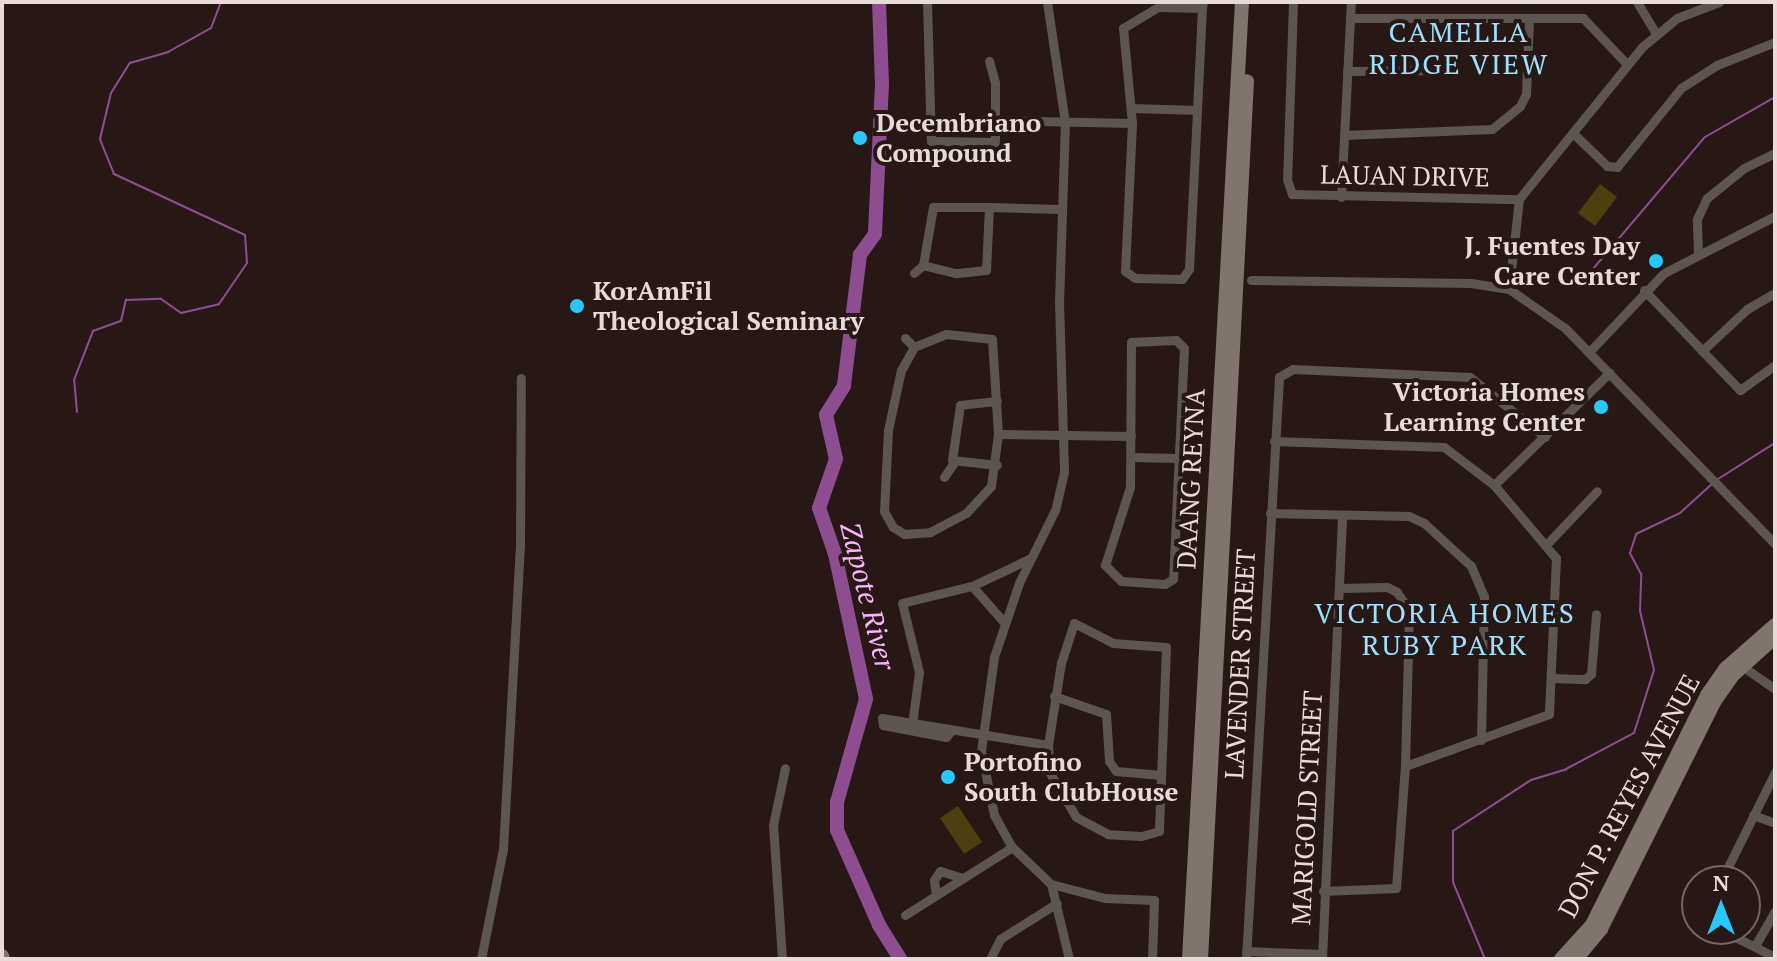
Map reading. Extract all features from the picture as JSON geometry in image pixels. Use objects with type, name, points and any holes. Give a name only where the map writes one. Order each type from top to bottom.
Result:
[{"type":"main road","name":"DAANG REYNA","points":[[1189,959],[1237,282],[1242,2]]},
{"type":"main road","name":"DAANG REYNA","points":[[1201,959],[1251,2]]},
{"type":"main road","name":"DON P. REYES AVENUE","points":[[1561,959],[1592,925],[1693,721],[1738,663],[1775,625]]},
{"type":"main road","name":"DON P. REYES AVENUE","points":[[1576,959],[1601,929],[1702,725],[1738,663],[1775,637]]},
{"type":"street","points":[[927,2],[931,141],[995,142],[998,120],[989,61]]},
{"type":"street","points":[[1047,2],[1065,122],[1059,209],[1065,434],[1062,490],[1004,622],[987,684],[981,735],[988,800],[1012,847],[1051,884],[1105,898],[1154,900],[1152,959]]},
{"type":"street","name":"LAUAN DRIVE","points":[[1293,2],[1287,187],[1298,196],[1519,199]]},
{"type":"street","points":[[1341,197],[1351,2]]},
{"type":"street","points":[[1637,2],[1656,34]]},
{"type":"street","points":[[1509,289],[1519,199],[1575,135],[1627,64],[1656,34],[1705,4],[1719,2]]},
{"type":"street","points":[[1202,5],[1189,269],[1182,279],[1135,278],[1125,271],[1132,108],[1123,28],[1158,7],[1202,5]]},
{"type":"street","points":[[1350,18],[1590,21],[1627,64]]},
{"type":"street","points":[[1344,135],[1492,129],[1524,101],[1529,18]]},
{"type":"street","points":[[1575,135],[1607,166],[1617,167],[1681,88],[1717,65],[1775,42]]},
{"type":"street","points":[[1347,71],[1453,70]]},
{"type":"street","points":[[1132,108],[1197,110]]},
{"type":"street","points":[[998,120],[1132,123]]},
{"type":"street","points":[[1698,254],[1697,219],[1707,198],[1744,168],[1775,153]]},
{"type":"street","points":[[914,273],[923,265],[933,207],[1059,209]]},
{"type":"street","points":[[923,265],[955,273],[986,270],[989,207]]},
{"type":"street","points":[[1589,352],[1644,290],[1698,254],[1775,216]]},
{"type":"street","points":[[1237,282],[1471,283],[1509,289],[1543,309],[1589,352],[1775,544]]},
{"type":"street","points":[[1644,290],[1740,390],[1775,365]]},
{"type":"street","points":[[1702,351],[1747,309],[1775,293]]},
{"type":"street","points":[[946,334],[992,339],[997,401],[997,465],[991,486],[950,523],[916,535],[893,527],[884,511],[888,430],[901,370],[914,347],[946,334]]},
{"type":"street","points":[[905,338],[914,347]]},
{"type":"street","points":[[1131,342],[1182,342],[1173,579],[1165,584],[1121,581],[1105,565],[1126,508],[1132,457],[1131,436],[1131,342]]},
{"type":"street","name":"LAVENDER STREET","points":[[1246,955],[1274,441],[1282,373],[1470,377],[1545,437]]},
{"type":"street","points":[[1494,485],[1609,373]]},
{"type":"street","points":[[481,959],[503,849],[520,542],[521,378]]},
{"type":"street","points":[[944,477],[953,464],[960,405],[964,400],[997,401]]},
{"type":"street","points":[[998,434],[1131,436]]},
{"type":"street","points":[[1274,441],[1444,447],[1494,485],[1546,545],[1557,564],[1549,714],[1405,766]]},
{"type":"street","points":[[1132,457],[1178,458]]},
{"type":"street","points":[[953,464],[997,465]]},
{"type":"street","points":[[1546,545],[1597,491]]},
{"type":"street","points":[[1270,513],[1417,519],[1477,573],[1484,596],[1481,740]]},
{"type":"street","name":"MARIGOLD STREET","points":[[1322,956],[1342,515]]},
{"type":"street","points":[[912,724],[919,672],[902,603],[972,586],[1031,558]]},
{"type":"street","points":[[972,586],[1004,622]]},
{"type":"street","points":[[1323,891],[1396,888],[1405,766],[1409,610],[1397,592],[1387,587],[1340,588]]},
{"type":"street","points":[[1552,678],[1585,679],[1591,674],[1596,614]]},
{"type":"street","points":[[1074,623],[1113,643],[1166,647],[1159,831],[1141,836],[1108,834],[1076,817],[1050,773],[1048,745],[1054,696],[1074,623]]},
{"type":"street","points":[[1738,663],[1775,689]]},
{"type":"street","points":[[1054,696],[1106,714],[1109,761],[1116,771],[1161,775]]},
{"type":"street","points":[[951,731],[946,737],[883,725],[882,718],[1048,745]]},
{"type":"street","points":[[782,959],[773,825],[785,768]]},
{"type":"street","points":[[1729,865],[1775,772]]},
{"type":"street","points":[[1753,815],[1775,823]]},
{"type":"street","points":[[905,915],[1012,847]]},
{"type":"street","points":[[936,895],[934,880],[940,871],[963,878]]},
{"type":"street","points":[[1051,884],[1069,959]]},
{"type":"street","points":[[990,959],[1000,939],[1057,903]]},
{"type":"street","points":[[1775,911],[1755,946],[1775,957]]},
{"type":"street","points":[[1246,955],[1322,956]]},
{"type":"shaded area","points":[[1600,184],[1617,197],[1595,226],[1578,213]]},
{"type":"shaded area","points":[[958,806],[982,842],[964,854],[940,818]]},
{"type":"waterway","points":[[77,412],[74,380],[93,331],[121,321],[126,300],[161,299],[181,313],[219,304],[247,263],[245,235],[114,174],[100,139],[111,93],[130,63],[168,52],[211,28],[221,2]]},
{"type":"waterway","name":"Zapote River","points":[[879,2],[882,84],[875,234],[860,255],[844,386],[826,415],[836,459],[819,508],[835,554],[866,699],[837,802],[837,830],[879,925],[900,959]]},
{"type":"waterway","points":[[1587,276],[1705,137],[1775,97]]},
{"type":"waterway","points":[[1718,479],[1775,443]]},
{"type":"waterway","points":[[1485,959],[1453,882],[1453,831],[1531,780],[1566,769],[1634,733],[1654,670],[1640,611],[1641,574],[1630,553],[1636,534],[1680,513],[1713,483]]},
{"type":"place","name":"Decembriano Compound","points":[[860,138]]},
{"type":"place","name":"J. Fuentes Day Care Center","points":[[1656,261]]},
{"type":"place","name":"KorAmFil Theological Seminary","points":[[577,306]]},
{"type":"place","name":"Victoria Homes Learning Center","points":[[1601,407]]},
{"type":"place","name":"Portofino South ClubHouse","points":[[948,777]]},
{"type":"district","name":"CAMELLA RIDGE VIEW","points":[[1459,48]]},
{"type":"district","name":"VICTORIA HOMES RUBY PARK","points":[[1445,629]]}]
